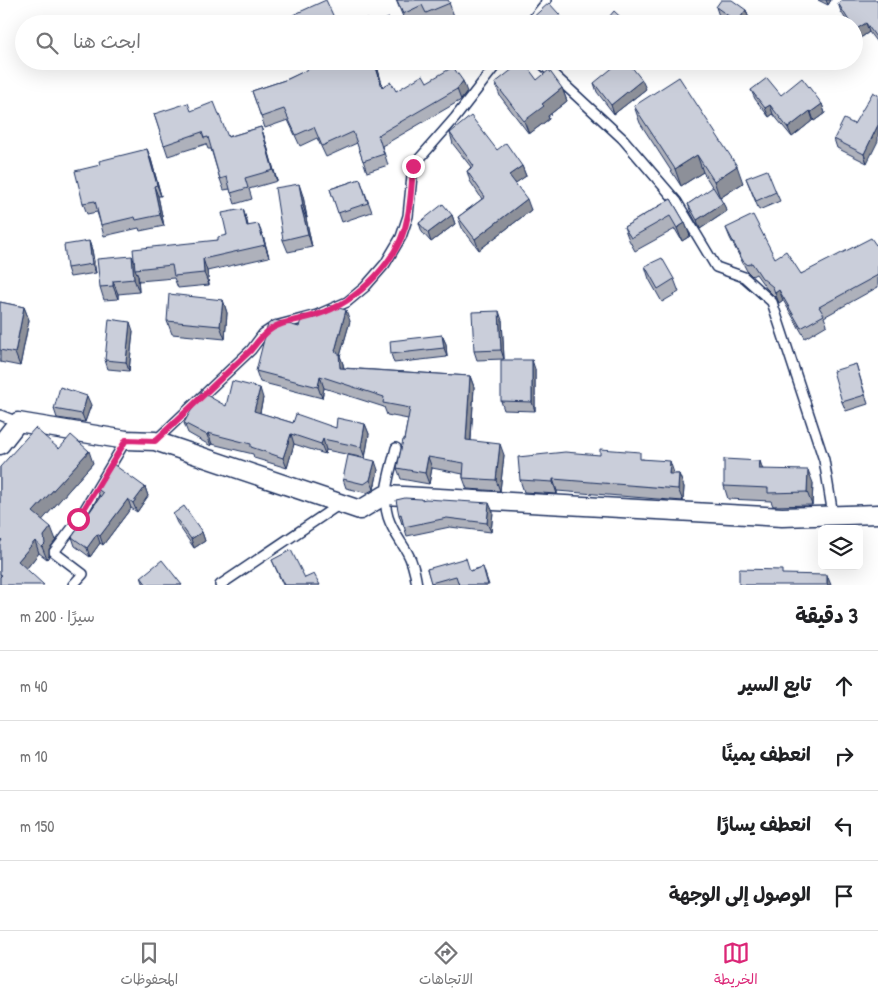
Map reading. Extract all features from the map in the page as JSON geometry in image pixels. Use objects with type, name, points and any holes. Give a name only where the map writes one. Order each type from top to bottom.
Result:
[{"type":"street","points":[[0,445],[18,422],[126,440],[155,441],[360,510],[386,495],[782,516],[878,514]]},
{"type":"lane","points":[[536,15],[546,0]]},
{"type":"lane","points":[[155,441],[251,350],[263,334],[275,326],[317,315],[347,302],[366,287],[385,264],[401,237],[408,216],[413,166],[455,118],[492,70]]},
{"type":"lane","points":[[549,70],[623,139],[677,202],[716,267],[744,277],[772,302],[824,460],[833,515]]},
{"type":"lane","points":[[0,416],[18,422]]},
{"type":"lane","points":[[73,585],[83,574],[54,552],[78,519],[126,440]]},
{"type":"lane","points":[[396,448],[386,495],[388,516],[395,533],[408,553],[417,585]]},
{"type":"lane","points":[[220,585],[342,503]]},
{"type":"building","points":[[326,0],[333,15],[293,15]]},
{"type":"building","points":[[397,0],[448,0],[450,3],[426,13],[422,5],[403,14]]},
{"type":"building","points":[[721,0],[732,0],[746,10],[742,15],[727,15],[716,7]]},
{"type":"building","points":[[842,0],[878,0],[878,40],[866,23],[863,25],[863,15],[845,15],[838,3]]},
{"type":"building","points":[[549,3],[560,15],[536,15]]},
{"type":"building","points":[[307,70],[377,70],[382,87],[391,82],[396,91],[423,75],[427,82],[448,70],[455,70],[463,81],[457,89],[378,135],[384,154],[363,161],[353,132],[322,146],[314,127],[296,135],[284,109],[261,117],[252,91],[288,79]]},
{"type":"building","points":[[512,70],[530,70],[537,80],[549,70],[562,88],[542,104],[544,106],[524,121],[495,83]]},
{"type":"building","points":[[610,70],[634,70],[642,80],[611,105],[594,83]]},
{"type":"building","points":[[679,77],[737,166],[714,181],[697,155],[675,169],[634,106]]},
{"type":"building","points":[[767,78],[781,95],[802,78],[822,104],[788,128],[770,105],[765,108],[751,90]]},
{"type":"building","points":[[873,92],[878,95],[878,125],[864,154],[834,139],[844,119],[854,124]]},
{"type":"building","points":[[214,102],[228,137],[261,127],[273,170],[245,178],[248,188],[231,193],[227,177],[220,179],[208,137],[204,138],[202,132],[164,145],[154,114],[188,103],[191,111]]},
{"type":"building","points":[[471,116],[497,150],[506,143],[522,166],[509,175],[527,199],[475,239],[458,217],[485,197],[467,171],[474,166],[450,133]]},
{"type":"building","points":[[147,149],[157,185],[154,186],[160,215],[136,220],[135,217],[101,225],[95,201],[83,203],[75,171],[100,165],[99,161]]},
{"type":"building","points":[[767,170],[776,192],[756,201],[746,178]]},
{"type":"building","points":[[360,179],[368,203],[338,213],[330,189]]},
{"type":"building","points":[[299,184],[303,206],[301,206],[308,234],[283,240],[275,188]]},
{"type":"building","points":[[713,187],[723,203],[697,220],[688,204]]},
{"type":"building","points":[[671,199],[685,223],[677,228],[670,216],[631,238],[624,227]]},
{"type":"building","points":[[443,204],[452,215],[428,233],[419,223]]},
{"type":"building","points":[[243,209],[247,226],[258,224],[265,245],[203,259],[204,273],[174,276],[172,265],[135,269],[133,249],[218,240],[218,237],[227,235],[222,213]]},
{"type":"building","points":[[753,215],[775,258],[786,251],[801,274],[871,238],[876,245],[878,244],[878,275],[819,307],[824,315],[801,328],[779,290],[775,293],[773,287],[762,278],[752,263],[748,265],[743,261],[726,228]]},
{"type":"building","points":[[89,241],[92,264],[67,268],[64,245]]},
{"type":"building","points":[[132,256],[134,279],[113,281],[113,286],[100,287],[97,259]]},
{"type":"building","points":[[662,258],[674,279],[658,289],[645,266]]},
{"type":"building","points":[[169,294],[223,300],[220,326],[167,321]]},
{"type":"building","points":[[0,302],[24,307],[15,353],[0,350]]},
{"type":"building","points":[[328,305],[346,310],[335,351],[339,353],[340,368],[470,376],[466,440],[500,444],[496,480],[463,478],[464,463],[428,457],[425,473],[397,468],[410,408],[383,403],[384,397],[320,376],[318,387],[256,371],[268,324],[275,320],[299,327],[302,315],[315,318],[317,309],[326,312]]},
{"type":"building","points":[[499,311],[501,350],[474,351],[472,312]]},
{"type":"building","points":[[109,319],[130,322],[126,362],[105,360]]},
{"type":"building","points":[[442,335],[444,348],[391,354],[390,341]]},
{"type":"building","points":[[501,360],[532,360],[532,402],[501,401]]},
{"type":"building","points":[[856,364],[865,395],[842,402],[833,371]]},
{"type":"building","points":[[232,381],[260,388],[254,411],[293,423],[296,414],[336,428],[337,418],[365,424],[361,447],[323,439],[321,444],[291,434],[283,458],[251,447],[251,444],[208,433],[207,435],[184,423],[201,392],[226,406]]},
{"type":"building","points":[[60,387],[87,396],[82,414],[54,409]]},
{"type":"building","points":[[35,428],[59,449],[71,435],[89,451],[33,512],[51,527],[44,536],[45,544],[42,547],[35,541],[18,561],[44,585],[0,585],[0,577],[2,575],[0,574],[0,543],[2,540],[0,538],[0,467]]},
{"type":"building","points":[[600,449],[640,452],[640,459],[670,461],[669,474],[679,474],[678,489],[553,479],[553,482],[520,480],[518,457],[565,452],[600,455]]},
{"type":"building","points":[[348,455],[375,461],[370,480],[364,484],[343,479]]},
{"type":"building","points":[[724,459],[760,461],[759,469],[808,470],[807,492],[768,493],[768,488],[724,486]]},
{"type":"building","points":[[113,464],[145,487],[133,503],[128,499],[100,536],[97,534],[87,548],[72,537],[103,493],[96,488]]},
{"type":"building","points":[[405,498],[489,503],[487,523],[447,518],[404,527],[396,500]]},
{"type":"building","points":[[184,506],[202,532],[191,539],[173,514]]},
{"type":"building","points":[[291,550],[305,578],[314,574],[320,585],[284,585],[272,560]]},
{"type":"building","points":[[466,558],[470,571],[483,567],[488,585],[459,585],[456,576],[431,583],[427,569]]},
{"type":"building","points":[[162,560],[182,585],[147,585],[141,577]]},
{"type":"building","points":[[739,569],[782,570],[782,574],[827,575],[827,585],[739,585]]},
{"type":"route","points":[[78,519],[126,440],[155,441],[251,350],[263,334],[275,326],[317,315],[347,302],[366,287],[385,264],[401,237],[408,216],[413,166]]}]
